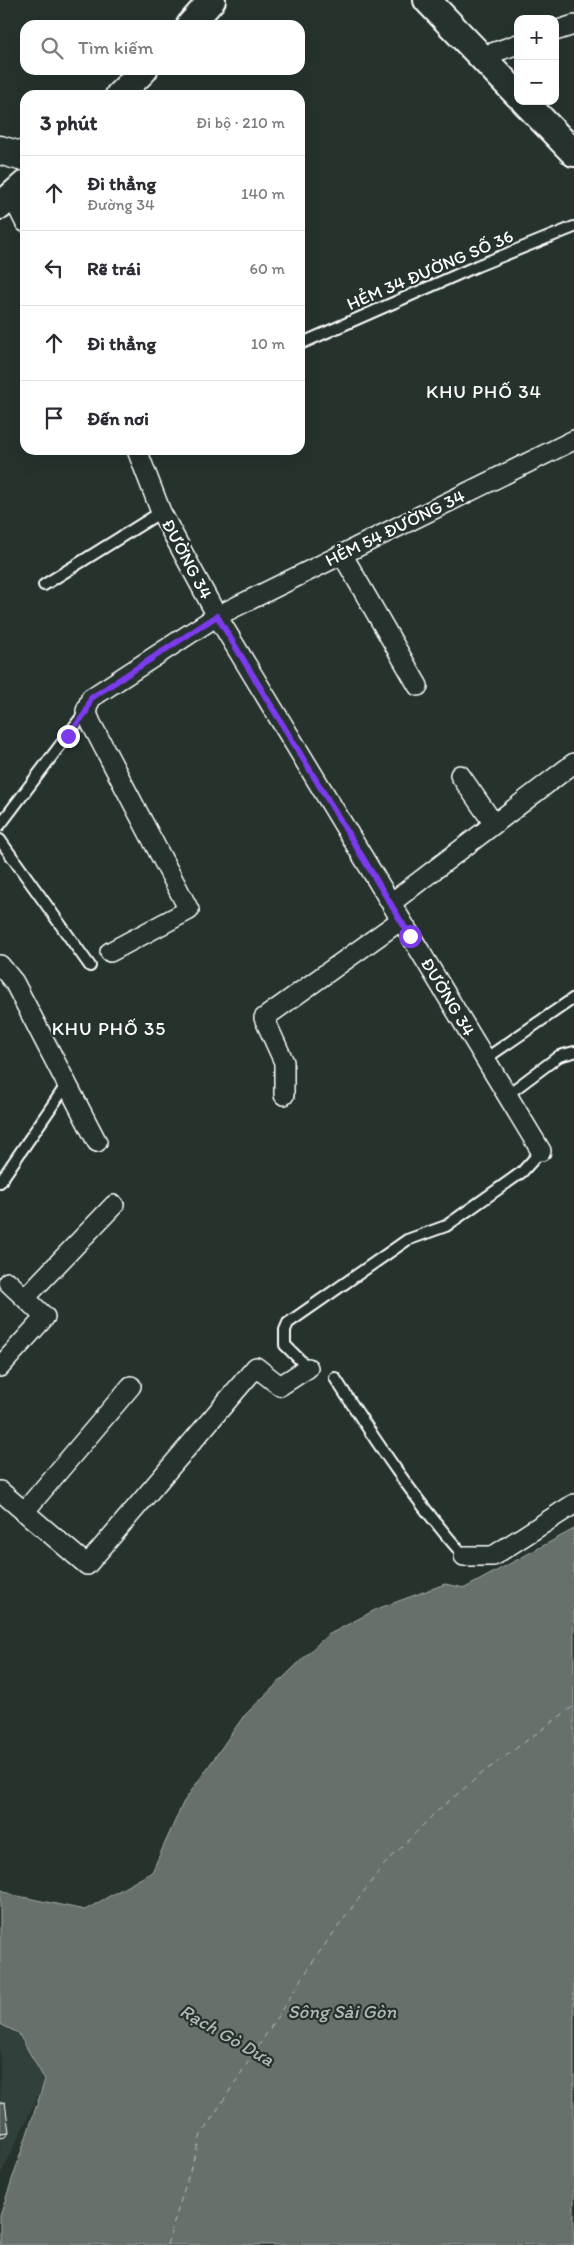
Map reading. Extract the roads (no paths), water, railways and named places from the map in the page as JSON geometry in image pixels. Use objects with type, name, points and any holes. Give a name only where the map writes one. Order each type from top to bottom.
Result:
[{"type":"main road","points":[[194,20],[212,0]]},
{"type":"main road","points":[[427,0],[514,91]]},
{"type":"main road","points":[[124,90],[139,75]]},
{"type":"main road","points":[[528,105],[574,152]]},
{"type":"street","points":[[559,30],[574,25]]},
{"type":"street","points":[[481,57],[514,45]]},
{"type":"street","points":[[9,196],[20,214]]},
{"type":"street","name":"HẺM 54 ĐƯỜNG 34","points":[[86,712],[91,698],[217,616],[574,440]]},
{"type":"street","name":"ĐƯỜNG 34","points":[[139,455],[161,512],[217,616],[541,1152]]},
{"type":"street","points":[[342,554],[418,686]]},
{"type":"street","points":[[86,712],[189,910],[110,952]]},
{"type":"street","points":[[391,903],[574,763]]},
{"type":"street","points":[[460,775],[494,824]]},
{"type":"street","points":[[284,1096],[284,1062],[264,1018],[401,920]]},
{"type":"street","points":[[3,976],[67,1084],[97,1142]]},
{"type":"street","points":[[25,1298],[114,1205]]},
{"type":"street","points":[[0,1367],[45,1317],[8,1282]]},
{"type":"street","points":[[0,1491],[87,1565],[256,1367],[280,1386],[308,1368]]},
{"type":"street","points":[[24,1512],[131,1386]]},
{"type":"street","points":[[464,1556],[493,1556],[574,1504]]},
{"type":"lane","name":"HẺM 34 ĐƯỜNG SỐ 36","points":[[305,342],[477,266],[574,227]]},
{"type":"lane","points":[[44,586],[161,512]]},
{"type":"lane","points":[[0,825],[86,712]]},
{"type":"lane","points":[[0,840],[90,966]]},
{"type":"lane","points":[[485,1059],[574,998]]},
{"type":"lane","points":[[507,1095],[559,1056],[574,1052]]},
{"type":"lane","points":[[0,1182],[67,1084]]},
{"type":"lane","points":[[308,1368],[285,1345],[285,1330],[288,1323],[407,1240],[446,1226],[522,1172],[541,1152]]},
{"type":"lane","points":[[335,1378],[378,1444],[433,1521],[464,1556]]},
{"type":"water","name":"Sông Sài Gòn","points":[[574,1529],[574,2245],[0,2245],[0,2216],[45,2080],[18,2033],[0,2024],[0,1889],[13,1895],[85,1910],[152,1872],[183,1803],[243,1717],[326,1636],[377,1609],[445,1584],[465,1588]]},
{"type":"district","name":"KHU PHỐ 34","points":[[484,391]]},
{"type":"district","name":"KHU PHỐ 35","points":[[109,1028]]},
{"type":"water label","name":"Rạch Gò Dưa","points":[[227,2035]]}]
